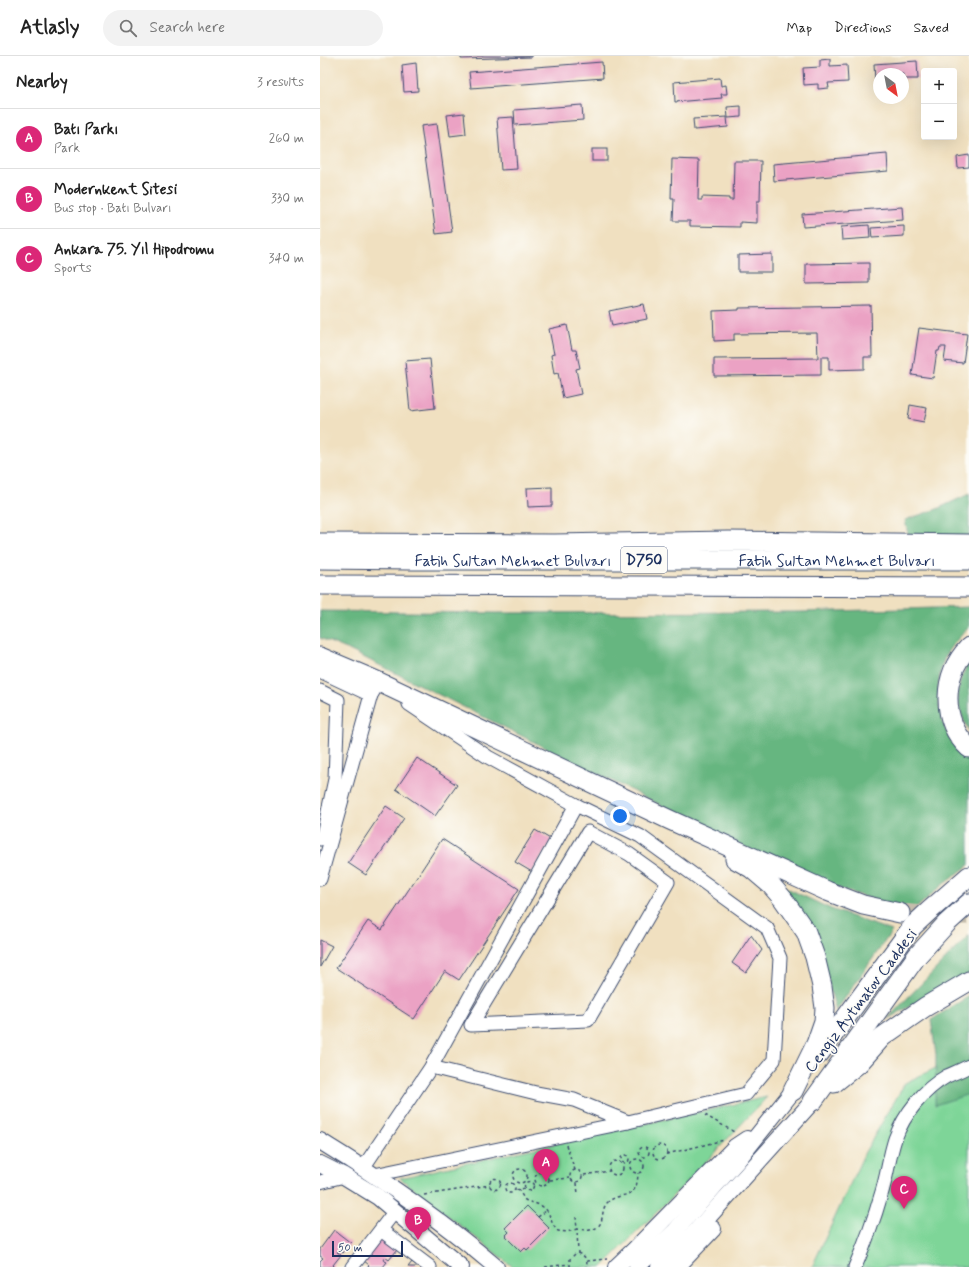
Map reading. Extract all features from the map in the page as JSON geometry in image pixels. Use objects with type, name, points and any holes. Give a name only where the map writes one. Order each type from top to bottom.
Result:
[{"type":"highway","points":[[320,543],[554,544],[728,541],[969,545]]},
{"type":"highway","points":[[814,559],[865,551],[943,550],[969,545]]},
{"type":"highway","name":"Fatih Sultan Mehmet Bulvarı","points":[[320,559],[969,560]]},
{"type":"highway","name":"Fatih Sultan Mehmet Bulvarı","points":[[320,585],[969,587]]},
{"type":"highway","points":[[969,647],[957,661],[951,676],[948,694],[949,713],[952,723],[961,739],[969,748]]},
{"type":"highway","points":[[320,657],[375,688],[827,891],[863,904],[900,914]]},
{"type":"highway","points":[[670,820],[751,868],[775,890],[796,915],[806,932],[815,957],[822,986],[825,1008],[824,1021],[816,1044],[793,1091]]},
{"type":"highway","name":"Cengiz Aytmatov Caddesi","points":[[793,1091],[914,926],[969,876]]},
{"type":"highway","name":"Cengiz Aytmatov Caddesi","points":[[813,1101],[917,956],[947,923],[969,903]]},
{"type":"highway","points":[[813,1101],[858,1063],[882,1037],[925,1007],[969,981]]},
{"type":"main road","name":"Cengiz Aytmatov Caddesi","points":[[637,1267],[675,1231],[737,1161],[793,1091]]},
{"type":"main road","name":"Cengiz Aytmatov Caddesi","points":[[659,1267],[695,1232],[813,1101]]},
{"type":"main road","name":"Cengiz Aytmatov Caddesi","points":[[677,1267],[788,1144],[800,1116]]},
{"type":"main road","name":"Cengiz Aytmatov Caddesi","points":[[613,1263],[734,1147],[760,1131]]},
{"type":"main road","points":[[320,1141],[369,1171],[465,1240],[496,1267]]},
{"type":"main road","points":[[320,1164],[344,1176],[378,1197],[461,1267]]},
{"type":"street","points":[[320,671],[375,688],[402,700],[488,757],[576,805],[640,836],[767,928],[780,958],[774,1060],[746,1094],[628,1122],[369,1171]]},
{"type":"street","points":[[320,879],[322,861],[375,688]]},
{"type":"street","points":[[320,691],[338,700],[335,779],[323,835],[320,839]]},
{"type":"street","points":[[369,1171],[431,1067],[576,805]]},
{"type":"street","points":[[588,832],[629,854],[668,882],[588,1020],[471,1025],[588,832]]},
{"type":"street","points":[[629,854],[640,836]]},
{"type":"street","points":[[854,1267],[865,1244],[879,1202],[895,1139],[903,1122],[913,1106],[928,1091],[946,1077],[969,1066]]},
{"type":"street","points":[[431,1067],[536,1093],[574,1100],[628,1122]]},
{"type":"street","points":[[320,1182],[344,1176]]},
{"type":"street","points":[[352,1267],[396,1211]]},
{"type":"street","points":[[381,1230],[430,1267]]},
{"type":"path","points":[[700,1112],[734,1132]]},
{"type":"path","points":[[653,1153],[655,1157],[660,1159],[664,1158],[667,1154],[727,1139]]},
{"type":"path","points":[[565,1142],[575,1170]]},
{"type":"path","points":[[653,1153],[656,1147],[660,1145],[666,1148],[667,1154]]},
{"type":"path","points":[[642,1157],[639,1153],[642,1147],[645,1146],[648,1148],[649,1153]]},
{"type":"path","points":[[642,1157],[648,1156],[649,1153],[653,1153]]},
{"type":"path","points":[[609,1171],[613,1175],[620,1174],[623,1168],[621,1157],[624,1155],[629,1157],[628,1161],[631,1163]]},
{"type":"path","points":[[640,1161],[642,1157]]},
{"type":"path","points":[[631,1163],[636,1160],[640,1161]]},
{"type":"path","points":[[609,1171],[611,1163],[615,1161],[626,1163],[628,1161]]},
{"type":"path","points":[[638,1173],[642,1171],[643,1167],[640,1161]]},
{"type":"path","points":[[631,1163],[630,1167],[632,1171],[638,1173]]},
{"type":"path","points":[[516,1182],[513,1179],[513,1175],[515,1171],[519,1169],[526,1173],[524,1181]]},
{"type":"path","points":[[575,1170],[581,1172],[583,1176]]},
{"type":"path","points":[[570,1178],[571,1172],[575,1170]]},
{"type":"path","points":[[583,1176],[609,1171]]},
{"type":"path","points":[[500,1186],[509,1192],[525,1188],[527,1190],[531,1190],[534,1187],[534,1178],[539,1172],[546,1174],[549,1180]]},
{"type":"path","points":[[518,1189],[525,1200],[542,1206],[547,1210],[552,1224],[558,1231],[567,1232],[577,1229],[589,1230],[599,1225],[602,1221],[606,1204],[614,1198],[628,1195],[635,1190],[638,1182],[638,1173]]},
{"type":"path","points":[[577,1183],[582,1180],[583,1176]]},
{"type":"path","points":[[490,1185],[491,1180],[496,1178],[500,1181],[500,1186]]},
{"type":"path","points":[[549,1180],[570,1178]]},
{"type":"path","points":[[570,1178],[573,1182],[577,1183]]},
{"type":"path","points":[[514,1190],[514,1184],[516,1182],[531,1182],[543,1187],[549,1180]]},
{"type":"path","points":[[525,1188],[526,1182]]},
{"type":"path","points":[[505,1188],[509,1183],[514,1184]]},
{"type":"path","points":[[577,1183],[578,1196]]},
{"type":"path","points":[[490,1185],[495,1189],[500,1186]]},
{"type":"path","points":[[422,1196],[490,1185]]},
{"type":"path","points":[[538,1217],[547,1210]]},
{"type":"path","points":[[576,1217],[578,1254]]},
{"type":"path","points":[[570,1267],[569,1264],[571,1256],[578,1254],[582,1255],[587,1260],[613,1263]]},
{"type":"path","points":[[586,1267],[587,1260]]},
{"type":"path","points":[[546,1267],[569,1264]]},
{"type":"green space","points":[[969,494],[969,537],[909,539],[905,520],[937,509]]},
{"type":"green space","points":[[969,607],[969,627],[947,653],[942,666],[938,696],[940,711],[950,739],[958,750],[969,760],[969,865],[941,886],[912,912],[816,881],[349,650],[320,638],[320,611],[495,613],[800,612]]},
{"type":"green space","points":[[969,662],[969,731],[961,713],[958,696],[961,680]]},
{"type":"green space","points":[[778,884],[831,909],[892,931],[836,1011],[823,963]]},
{"type":"green space","points":[[969,935],[969,974],[887,1019]]},
{"type":"green space","points":[[969,996],[969,1094],[935,1105],[936,1055],[931,1020]]},
{"type":"green space","points":[[969,1054],[969,1267],[812,1267],[865,1152],[905,1083],[960,1056]]},
{"type":"green space","points":[[767,1097],[683,1186],[602,1267],[513,1267],[400,1178]]},
{"type":"building","points":[[461,56],[532,56],[532,57],[461,59]]},
{"type":"building","points":[[830,59],[830,66],[847,65],[848,82],[828,83],[829,88],[818,89],[818,84],[804,85],[803,68],[820,67],[820,60]]},
{"type":"building","points":[[917,61],[918,79],[909,79],[909,68],[874,68],[874,64]]},
{"type":"building","points":[[602,62],[603,78],[471,88],[469,72]]},
{"type":"building","points":[[416,63],[418,91],[404,92],[402,65]]},
{"type":"building","points":[[720,78],[721,86],[726,85],[727,94],[721,94],[722,98],[675,102],[674,82]]},
{"type":"building","points":[[582,105],[583,120],[515,125],[514,110]]},
{"type":"building","points":[[741,106],[741,117],[728,118],[727,107]]},
{"type":"building","points":[[464,113],[466,134],[450,136],[447,115]]},
{"type":"building","points":[[513,117],[517,169],[501,170],[497,118]]},
{"type":"building","points":[[727,117],[728,127],[694,130],[693,119]]},
{"type":"building","points":[[437,124],[452,232],[436,234],[421,126]]},
{"type":"building","points":[[592,149],[607,149],[607,161],[592,161]]},
{"type":"building","points":[[887,154],[888,171],[774,181],[773,164]]},
{"type":"building","points":[[969,155],[969,167],[958,168],[957,157]]},
{"type":"building","points":[[672,159],[699,160],[698,200],[702,200],[702,197],[729,198],[729,200],[733,200],[734,161],[761,161],[760,201],[757,201],[757,223],[740,222],[740,227],[690,226],[690,221],[673,221],[674,199],[671,199]]},
{"type":"building","points":[[902,207],[903,220],[803,227],[802,214]]},
{"type":"building","points":[[869,225],[870,238],[842,240],[841,227]]},
{"type":"building","points":[[904,226],[904,236],[872,238],[871,228]]},
{"type":"building","points":[[772,254],[772,272],[738,272],[738,255]]},
{"type":"building","points":[[869,263],[869,283],[806,284],[806,264]]},
{"type":"building","points":[[644,304],[647,319],[612,326],[609,311]]},
{"type":"building","points":[[871,306],[872,357],[864,357],[864,369],[829,370],[829,357],[821,357],[821,375],[714,376],[714,359],[818,358],[817,333],[734,334],[734,340],[714,341],[713,311],[739,310],[739,308]]},
{"type":"building","points":[[567,325],[572,350],[576,350],[580,368],[576,369],[581,394],[563,398],[558,373],[554,374],[551,355],[554,354],[549,329]]},
{"type":"building","points":[[919,328],[967,334],[963,363],[944,361],[946,347],[940,347],[939,351],[937,351],[933,378],[912,375]]},
{"type":"building","points":[[430,359],[435,408],[410,411],[405,361]]},
{"type":"building","points":[[910,405],[927,408],[924,422],[908,419]]},
{"type":"building","points":[[552,487],[552,506],[528,507],[527,488]]},
{"type":"building","points":[[417,758],[457,785],[435,816],[396,789]]},
{"type":"building","points":[[386,806],[404,818],[366,875],[348,863]]},
{"type":"building","points":[[535,830],[552,840],[532,872],[515,862]]},
{"type":"building","points":[[442,839],[519,889],[459,980],[445,971],[414,1019],[336,968],[368,921],[382,930]]},
{"type":"building","points":[[751,935],[762,950],[746,973],[732,963]]},
{"type":"building","points":[[320,940],[332,946],[320,967]]},
{"type":"building","points":[[527,1206],[549,1228],[527,1250],[525,1248],[521,1252],[505,1236],[509,1232],[505,1228]]},
{"type":"building","points":[[334,1230],[351,1243],[343,1253],[339,1250],[337,1252],[341,1255],[333,1265],[335,1267],[320,1267],[320,1261],[323,1258],[320,1256],[320,1249]]},
{"type":"building","points":[[381,1237],[397,1250],[389,1260],[385,1257],[383,1260],[387,1262],[383,1267],[367,1267],[369,1265],[363,1260]]},
{"type":"building","points":[[412,1262],[419,1267],[408,1267]]},
{"type":"tunnel","points":[[900,913],[936,916],[967,915]]},
{"type":"place","name":"Batı Parkı","points":[[546,1182]]},
{"type":"place","name":"Ankara 75. Yıl Hipodromu","points":[[904,1209]]},
{"type":"place","name":"Modernkent Sitesi","points":[[418,1240]]}]
